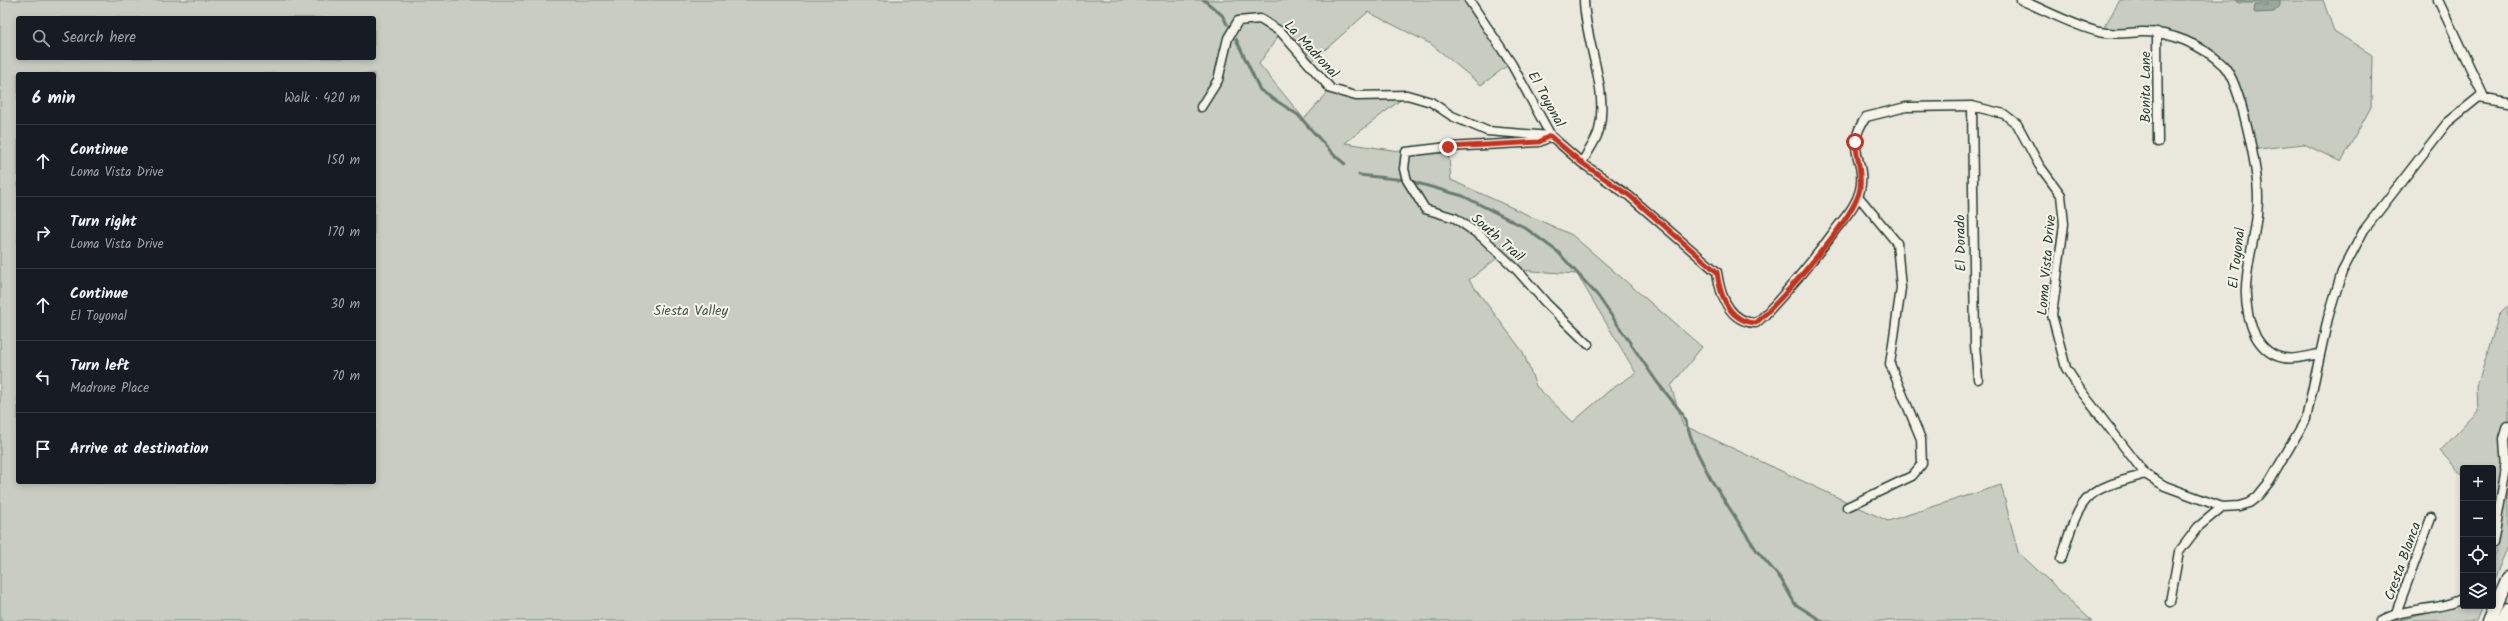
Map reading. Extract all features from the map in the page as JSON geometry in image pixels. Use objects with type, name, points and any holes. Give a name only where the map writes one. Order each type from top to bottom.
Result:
[{"type":"main road","points":[[2489,621],[2508,578]]},
{"type":"main road","points":[[2502,621],[2508,609]]},
{"type":"street","name":"El Toyonal","points":[[1469,0],[1511,63],[1550,136],[1582,163]]},
{"type":"street","points":[[1582,163],[1595,142],[1601,116],[1599,87],[1584,15],[1584,0]]},
{"type":"street","name":"El Toyonal","points":[[2021,0],[2101,32],[2157,32],[2170,34],[2217,60],[2228,72],[2240,98],[2257,180],[2257,205],[2245,277],[2246,300],[2250,324],[2259,342],[2271,354],[2282,358],[2319,354]]},
{"type":"street","points":[[2438,0],[2484,97]]},
{"type":"street","name":"La Madronal","points":[[1201,107],[1218,80],[1228,38],[1238,21],[1260,19],[1281,32],[1331,89],[1356,96],[1407,95],[1431,102],[1452,116],[1487,131],[1550,136]]},
{"type":"street","name":"Bonita Lane","points":[[2157,32],[2158,142]]},
{"type":"street","points":[[2319,354],[2342,272],[2364,230],[2447,123],[2470,104],[2484,97],[2508,102]]},
{"type":"street","name":"Loma Vista Drive","points":[[1582,163],[1630,196],[1717,272],[1720,292],[1729,309],[1746,323],[1756,323],[1818,256],[1853,208],[1858,196],[1860,178],[1855,140],[1856,130],[1866,117],[1906,107],[1972,106],[1989,109],[2011,118],[2021,131],[2039,165],[2062,195],[2064,224],[2052,315],[2066,368],[2145,474],[2165,486],[2222,507],[2249,503],[2270,481],[2306,419],[2319,354]]},
{"type":"street","name":"El Dorado","points":[[1972,106],[1975,345],[1978,379]]},
{"type":"street","name":"South Trail","points":[[1550,136],[1539,142],[1448,147],[1406,152],[1404,170],[1407,180],[1425,209],[1455,218],[1482,238],[1517,270],[1546,303],[1588,344]]},
{"type":"street","points":[[1847,507],[1912,476],[1922,464],[1921,439],[1890,364],[1901,288],[1898,243],[1858,196]]},
{"type":"street","points":[[2494,537],[2507,469],[2504,439],[2508,426]]},
{"type":"street","points":[[2061,558],[2081,508],[2090,496],[2100,490],[2145,474]]},
{"type":"street","points":[[2170,602],[2179,552],[2198,527],[2222,507]]},
{"type":"street","name":"Cresta Blanca","points":[[2396,613],[2431,518]]},
{"type":"street","points":[[2381,621],[2396,613],[2451,604],[2460,600]]},
{"type":"green space","name":"Siesta Valley","points":[[0,0],[1469,0],[1511,63],[1481,85],[1431,44],[1368,12],[1309,64],[1281,32],[1259,64],[1304,119],[1331,89],[1356,96],[1407,95],[1345,143],[1406,152],[1448,147],[1451,180],[1572,235],[1702,347],[1671,386],[1683,425],[1888,521],[2001,485],[2018,552],[2092,621],[0,621]],"holes":[[[1501,255],[1517,270],[1577,274],[1636,373],[1610,390],[1573,422],[1536,386],[1523,352],[1469,280]]]},
{"type":"green space","points":[[2120,0],[2323,0],[2334,31],[2372,55],[2371,107],[2341,162],[2304,144],[2250,150],[2240,99],[2224,66],[2170,34],[2101,32]]},
{"type":"green space","points":[[2508,306],[2508,429],[2503,506],[2508,490],[2508,546],[2496,575],[2496,465],[2460,465],[2460,473],[2440,451],[2478,411],[2477,387],[2499,315]]},
{"type":"green space","points":[[2460,604],[2460,609],[2482,609],[2477,621],[2395,621],[2452,608]]},
{"type":"shaded area","points":[[2236,0],[2280,0],[2280,6],[2274,12],[2256,13],[2254,12],[2255,5],[2267,5],[2267,3],[2239,3]]},
{"type":"waterway","points":[[1204,0],[1222,15],[1227,24]]},
{"type":"waterway","points":[[1236,39],[1260,90],[1298,115],[1334,155],[1345,164]]},
{"type":"waterway","points":[[1359,175],[1405,180]]},
{"type":"waterway","points":[[1410,181],[1463,196],[1524,227],[1558,252],[1598,296],[1657,382],[1682,413],[1695,448],[1712,481],[1757,551],[1781,579],[1795,604],[1822,621]]},
{"type":"route","points":[[1448,147],[1482,147],[1539,142],[1550,136],[1582,163],[1630,196],[1717,272],[1720,292],[1729,309],[1746,323],[1756,323],[1818,256],[1833,233],[1853,208],[1860,188],[1855,142]]}]
